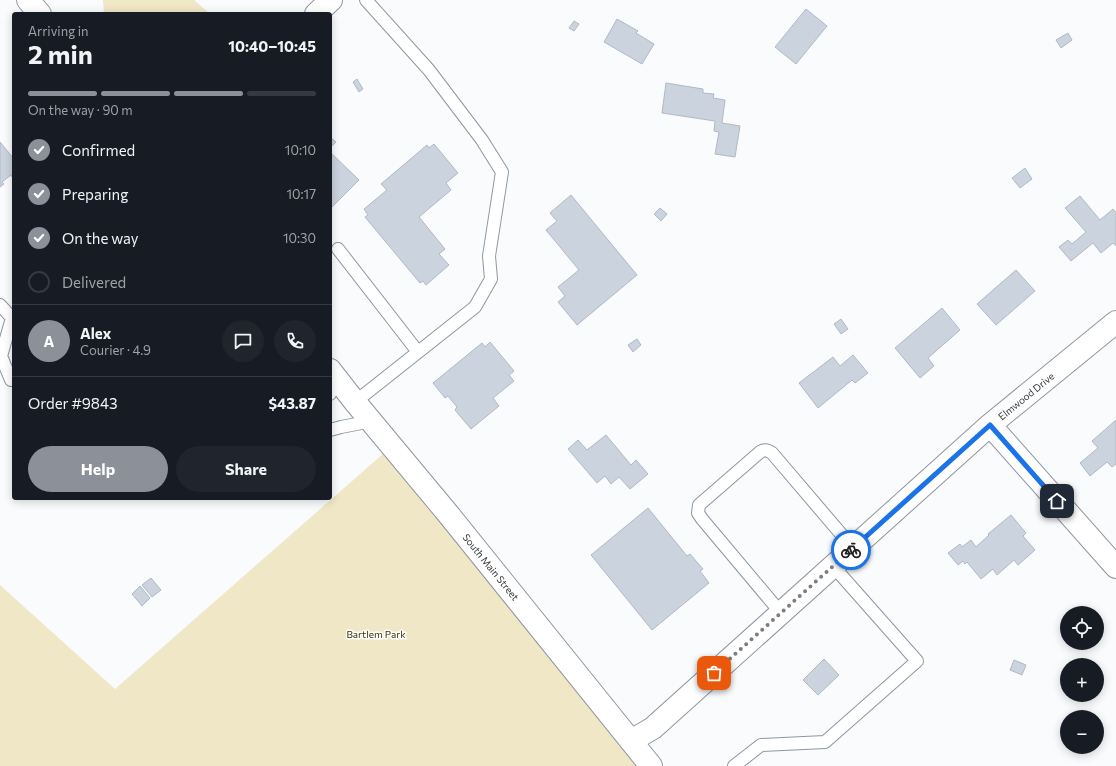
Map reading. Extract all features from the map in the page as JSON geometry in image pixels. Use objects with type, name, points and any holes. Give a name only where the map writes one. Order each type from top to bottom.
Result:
[{"type":"main road","points":[[28,0],[38,12]]},
{"type":"main road","points":[[318,12],[331,0]]},
{"type":"main road","name":"Elmwood Drive","points":[[631,741],[653,728],[990,425],[1116,322]]},
{"type":"main road","name":"South Main Street","points":[[332,381],[355,402],[372,421],[651,766]]},
{"type":"main road","points":[[990,425],[1116,567]]},
{"type":"lane","points":[[355,402],[475,307],[491,279],[489,256],[502,172],[482,140],[429,70],[366,0]]},
{"type":"lane","points":[[338,249],[418,352]]},
{"type":"lane","points":[[0,305],[12,317]]},
{"type":"lane","points":[[12,321],[1,356],[11,380],[12,379]]},
{"type":"lane","points":[[332,429],[341,426],[372,421]]},
{"type":"lane","points":[[781,613],[702,519],[698,513],[699,505],[760,452],[767,450],[772,452],[853,548]]},
{"type":"lane","points":[[734,766],[760,745],[825,742],[917,661],[833,566]]},
{"type":"green space","points":[[103,0],[194,0],[208,12],[104,12]]},
{"type":"green space","name":"Bartlem Park","points":[[392,446],[651,766],[0,766],[0,585],[115,689]]},
{"type":"building","points":[[806,9],[827,26],[796,64],[775,47]]},
{"type":"building","points":[[617,19],[638,31],[636,33],[654,44],[642,64],[604,42]]},
{"type":"building","points":[[574,21],[579,24],[574,31],[569,28]]},
{"type":"building","points":[[1068,33],[1072,40],[1061,48],[1056,40]]},
{"type":"building","points":[[357,79],[363,89],[359,92],[353,82]]},
{"type":"building","points":[[666,83],[703,89],[703,93],[714,94],[713,98],[725,100],[722,123],[740,126],[735,157],[715,154],[719,132],[714,131],[715,121],[662,113]]},
{"type":"building","points":[[332,139],[336,142],[332,146]]},
{"type":"building","points":[[0,142],[12,157],[12,177],[11,175],[2,182],[4,184],[0,187]]},
{"type":"building","points":[[434,144],[458,173],[446,183],[451,190],[419,217],[445,249],[439,254],[449,265],[426,285],[423,281],[420,283],[365,217],[368,215],[364,209],[387,190],[381,184],[427,145],[429,148]]},
{"type":"building","points":[[332,154],[359,180],[332,207]]},
{"type":"building","points":[[1025,168],[1032,179],[1020,188],[1012,178]]},
{"type":"building","points":[[571,195],[637,275],[577,325],[558,302],[565,296],[558,287],[579,270],[546,230],[557,221],[550,213]]},
{"type":"building","points":[[1080,196],[1100,220],[1113,209],[1116,213],[1116,246],[1113,243],[1101,253],[1093,243],[1071,261],[1059,247],[1068,240],[1072,244],[1086,232],[1065,208]]},
{"type":"building","points":[[660,208],[667,214],[661,221],[654,214]]},
{"type":"building","points":[[1016,270],[1035,291],[996,325],[977,304]]},
{"type":"building","points":[[942,308],[960,330],[928,358],[934,366],[920,378],[895,348]]},
{"type":"building","points":[[841,319],[848,329],[841,334],[834,324]]},
{"type":"building","points":[[637,339],[641,345],[633,352],[628,345]]},
{"type":"building","points":[[490,342],[514,371],[509,375],[514,381],[493,398],[499,406],[471,429],[455,410],[457,407],[448,396],[445,398],[433,383],[482,343],[485,347]]},
{"type":"building","points":[[853,355],[868,373],[855,383],[852,380],[818,408],[799,383],[833,357],[840,366]]},
{"type":"building","points":[[1116,420],[1116,464],[1112,467],[1107,462],[1090,476],[1080,463],[1098,448],[1092,441]]},
{"type":"building","points":[[606,435],[631,465],[636,460],[648,474],[630,489],[619,477],[611,484],[605,476],[597,483],[568,449],[578,440],[587,450]]},
{"type":"building","points":[[648,508],[687,556],[690,554],[703,569],[700,571],[709,583],[652,630],[591,555]]},
{"type":"building","points":[[1011,515],[1026,533],[1023,536],[1035,550],[1018,565],[1014,560],[997,575],[993,569],[981,579],[967,562],[965,564],[963,561],[958,565],[948,553],[960,544],[962,547],[971,540],[976,547],[989,535],[988,534]]},
{"type":"building","points":[[151,578],[161,590],[152,597],[142,585]]},
{"type":"building","points":[[140,586],[150,598],[142,606],[132,594]]},
{"type":"building","points":[[824,659],[839,675],[818,695],[803,680]]},
{"type":"building","points":[[1014,660],[1026,665],[1022,675],[1010,670]]},
{"type":"way so far","points":[[714,673],[851,550]]},
{"type":"route","points":[[851,550],[990,425],[1057,501]]}]
